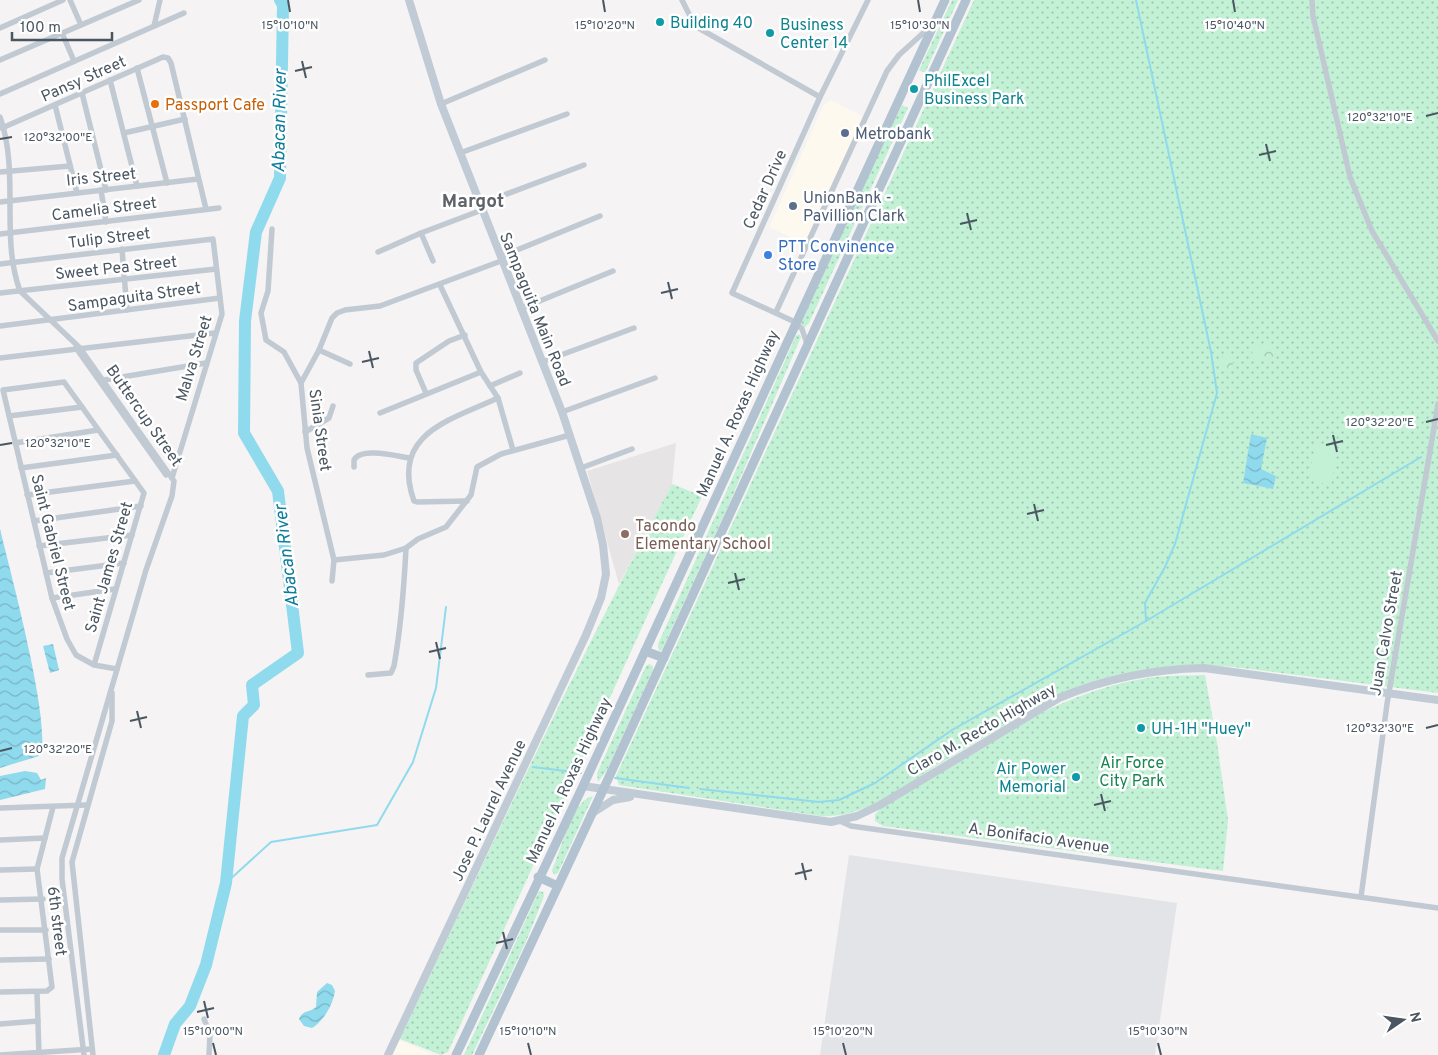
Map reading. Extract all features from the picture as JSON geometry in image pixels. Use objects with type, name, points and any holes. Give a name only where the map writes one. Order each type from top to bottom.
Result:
[{"type":"main road","name":"Manuel A. Roxas Highway","points":[[456,1055],[538,877],[646,651],[795,322],[945,0]]},
{"type":"main road","points":[[479,1055],[664,658],[966,0]]},
{"type":"main road","points":[[646,651],[664,658]]},
{"type":"main road","points":[[538,877],[558,886]]},
{"type":"street","points":[[0,28],[64,0]]},
{"type":"street","points":[[70,0],[81,24]]},
{"type":"street","points":[[0,60],[138,0]]},
{"type":"street","points":[[154,26],[160,0]]},
{"type":"street","name":"Sampaguita Main Road","points":[[408,0],[441,104],[500,259],[562,412],[604,545],[606,574]]},
{"type":"street","points":[[682,0],[695,26],[820,97]]},
{"type":"street","name":"Cedar Drive","points":[[776,312],[732,293],[820,97],[868,0]]},
{"type":"street","points":[[1312,0],[1313,16],[1350,177],[1372,231],[1438,342]]},
{"type":"street","points":[[0,94],[184,13]]},
{"type":"street","points":[[807,344],[804,334],[795,322],[776,312],[887,70],[899,55],[935,22]]},
{"type":"street","points":[[62,33],[74,61]]},
{"type":"street","name":"Pansy Street","points":[[2,128],[163,57],[168,58],[171,62],[206,209]]},
{"type":"street","points":[[441,104],[546,60]]},
{"type":"street","points":[[137,68],[167,183]]},
{"type":"street","points":[[110,80],[138,186]]},
{"type":"street","points":[[82,93],[104,190],[106,222]]},
{"type":"street","points":[[55,106],[77,193]]},
{"type":"street","points":[[460,154],[567,114]]},
{"type":"street","name":"Buttercup Street","points":[[0,117],[2,128],[3,234],[8,263],[20,291],[77,347],[104,380],[172,481]]},
{"type":"street","points":[[124,133],[185,119]]},
{"type":"street","points":[[378,252],[584,165]]},
{"type":"street","points":[[3,172],[70,166]]},
{"type":"street","name":"Iris Street","points":[[3,201],[198,179]]},
{"type":"street","name":"Camelia Street","points":[[3,234],[219,208]]},
{"type":"street","name":"Sinia Street","points":[[332,581],[334,560],[305,432],[301,383],[319,350],[332,318],[338,312],[380,306],[440,285],[600,216]]},
{"type":"street","points":[[272,229],[268,291],[261,313],[264,331],[266,340],[284,352],[301,383]]},
{"type":"street","points":[[421,233],[433,262]]},
{"type":"street","name":"Tulip Street","points":[[0,264],[122,248],[213,240]]},
{"type":"street","name":"Malva Street","points":[[112,690],[214,333],[222,314],[213,240]]},
{"type":"street","points":[[122,248],[127,310]]},
{"type":"street","name":"Sweet Pea Street","points":[[0,293],[125,281],[216,269]]},
{"type":"street","points":[[520,309],[613,271]]},
{"type":"street","points":[[440,285],[481,372],[498,398],[513,450]]},
{"type":"street","name":"Sampaguita Street","points":[[0,326],[220,298]]},
{"type":"street","points":[[542,362],[634,328]]},
{"type":"street","points":[[0,358],[77,347],[214,333]]},
{"type":"street","points":[[426,393],[416,370],[416,363],[449,341],[465,335]]},
{"type":"street","name":"Buttercup Street","points":[[77,347],[172,481]]},
{"type":"street","points":[[319,350],[350,364]]},
{"type":"street","points":[[104,380],[206,363]]},
{"type":"street","points":[[380,413],[481,372]]},
{"type":"street","points":[[490,386],[520,373]]},
{"type":"street","points":[[562,412],[655,378]]},
{"type":"street","name":"Saint Gabriel Street","points":[[64,382],[3,390],[52,598],[67,639],[76,654],[94,665],[117,670]]},
{"type":"street","name":"Saint James Street","points":[[64,382],[144,493],[94,665]]},
{"type":"street","points":[[467,501],[417,502],[414,500],[408,458],[426,434],[441,424],[498,398]]},
{"type":"street","name":"Juan Calvo Street","points":[[1361,897],[1389,692],[1438,404]]},
{"type":"street","points":[[305,432],[329,418],[334,406]]},
{"type":"street","points":[[9,416],[82,407]]},
{"type":"street","points":[[15,443],[98,430]]},
{"type":"street","points":[[334,560],[384,555],[406,548],[418,540],[446,527],[471,495],[477,467],[501,454],[513,450],[570,436]]},
{"type":"street","points":[[581,468],[632,449]]},
{"type":"street","points":[[354,467],[354,460],[361,454],[380,453],[408,458]]},
{"type":"street","points":[[21,468],[116,455]]},
{"type":"street","points":[[28,495],[135,481]]},
{"type":"street","points":[[34,521],[141,506]]},
{"type":"street","points":[[40,546],[132,535]]},
{"type":"street","points":[[368,674],[391,673],[394,666],[404,604],[406,548]]},
{"type":"street","points":[[46,573],[124,563]]},
{"type":"street","name":"Jose P. Laurel Avenue","points":[[388,1055],[586,635],[601,598],[606,574]]},
{"type":"street","points":[[52,598],[115,590]]},
{"type":"street","name":"Claro M. Recto Highway","points":[[840,821],[857,816],[880,805],[1052,702],[1087,687],[1116,678],[1160,671],[1204,668],[1438,700]]},
{"type":"street","points":[[0,1055],[93,1052],[71,874],[74,850],[113,716],[112,690]]},
{"type":"street","points":[[84,1053],[61,868],[76,806],[112,690]]},
{"type":"street","name":"A. Bonifacio Avenue","points":[[583,786],[637,796],[819,821],[840,821],[851,826],[1438,908]]},
{"type":"street","name":"A. Bonifacio Avenue","points":[[591,814],[612,800],[637,796]]},
{"type":"street","points":[[0,808],[86,805]]},
{"type":"street","name":"6th street","points":[[37,992],[47,991],[52,987],[38,869],[53,807]]},
{"type":"street","points":[[0,840],[45,838]]},
{"type":"street","points":[[0,870],[38,869]]},
{"type":"street","points":[[0,900],[43,899]]},
{"type":"street","points":[[0,930],[46,930]]},
{"type":"street","points":[[0,960],[49,959]]},
{"type":"street","points":[[0,992],[37,992],[39,1054]]},
{"type":"street","points":[[204,1019],[211,1040],[209,1055]]},
{"type":"street","points":[[0,1024],[38,1021]]},
{"type":"shaded area","points":[[830,100],[868,119],[808,246],[769,227],[823,106]]},
{"type":"shaded area","name":"Tacondo Elementary School","points":[[676,443],[672,484],[619,584],[587,471]]},
{"type":"shaded area","points":[[849,855],[1177,903],[1155,1055],[820,1055]]},
{"type":"shaded area","points":[[399,1040],[433,1055],[391,1055]]},
{"type":"green space","points":[[952,0],[958,0],[925,73],[919,70]]},
{"type":"green space","points":[[974,0],[1438,0],[1438,693],[1234,667],[1195,665],[1157,668],[1120,674],[1070,690],[979,740],[902,788],[854,812],[820,816],[619,785],[616,776]]},
{"type":"green space","points":[[902,105],[908,108],[809,323],[804,328],[801,323],[858,195]]},
{"type":"green space","points":[[799,334],[801,337],[726,511],[662,650],[659,651],[658,644],[796,336]]},
{"type":"green space","points":[[1264,343],[1274,346],[1275,358],[1261,361],[1254,356],[1252,352],[1254,348]]},
{"type":"green space","points":[[1223,355],[1229,355],[1233,362],[1229,369],[1223,369],[1219,365],[1219,359]]},
{"type":"green space","points":[[1315,444],[1338,448],[1331,485],[1309,480]]},
{"type":"green space","points":[[672,484],[702,496],[448,1052],[441,1055],[400,1039],[601,621]]},
{"type":"green space","points":[[649,664],[653,666],[653,670],[607,770],[598,782],[597,773],[646,666]]},
{"type":"green space","name":"Air Force City Park","points":[[1205,675],[1228,820],[1223,871],[883,826],[875,821],[875,815],[879,810],[1007,730],[1041,713],[1111,686],[1154,677]]},
{"type":"green space","points":[[593,796],[558,873],[554,875],[552,870],[573,816],[586,800]]},
{"type":"green space","points":[[539,891],[543,892],[544,896],[525,944],[472,1055],[464,1055]]},
{"type":"water","points":[[1251,434],[1267,438],[1261,469],[1276,476],[1273,489],[1243,483]]},
{"type":"water","points":[[0,529],[36,684],[41,716],[42,742],[39,756],[0,768]]},
{"type":"water","points":[[53,644],[59,670],[50,673],[43,646]]},
{"type":"water","points":[[25,771],[37,773],[41,780],[46,778],[45,789],[0,800],[0,776]]},
{"type":"water","points":[[327,983],[332,985],[335,991],[327,1012],[312,1028],[304,1026],[299,1019],[305,1012],[316,1007],[317,992]]},
{"type":"waterway","name":"Abacan River","points":[[164,1055],[175,1024],[190,1006],[206,965],[226,883],[243,716],[254,705],[252,685],[298,653],[278,491],[244,433],[245,321],[256,232],[280,178],[283,5],[280,0]]},
{"type":"waterway","points":[[700,789],[819,802],[839,800],[875,783],[952,730],[1146,621],[1145,603],[1165,567],[1175,544],[1217,393],[1211,352],[1136,0]]},
{"type":"waterway","points":[[1146,621],[1421,457]]},
{"type":"waterway","points":[[226,883],[271,842],[377,825],[413,762],[436,688],[446,607]]},
{"type":"waterway","points":[[533,767],[581,773]]},
{"type":"waterway","points":[[615,778],[689,788]]},
{"type":"place","name":"Building 40","points":[[660,22]]},
{"type":"place","name":"Business Center 14","points":[[770,33]]},
{"type":"place","name":"PhilExcel Business Park","points":[[914,89]]},
{"type":"place","name":"Passport Cafe","points":[[155,104]]},
{"type":"place","name":"Metrobank","points":[[845,133]]},
{"type":"place","name":"UnionBank - Pavillion Clark","points":[[793,206]]},
{"type":"place","name":"PTT Convinence Store","points":[[768,255]]},
{"type":"place","name":"Tacondo Elementary School","points":[[625,534]]},
{"type":"place","name":"UH-1H \"Huey\"","points":[[1141,728]]},
{"type":"place","name":"Air Power Memorial","points":[[1076,777]]},
{"type":"district","name":"Margot","points":[[473,200]]}]
